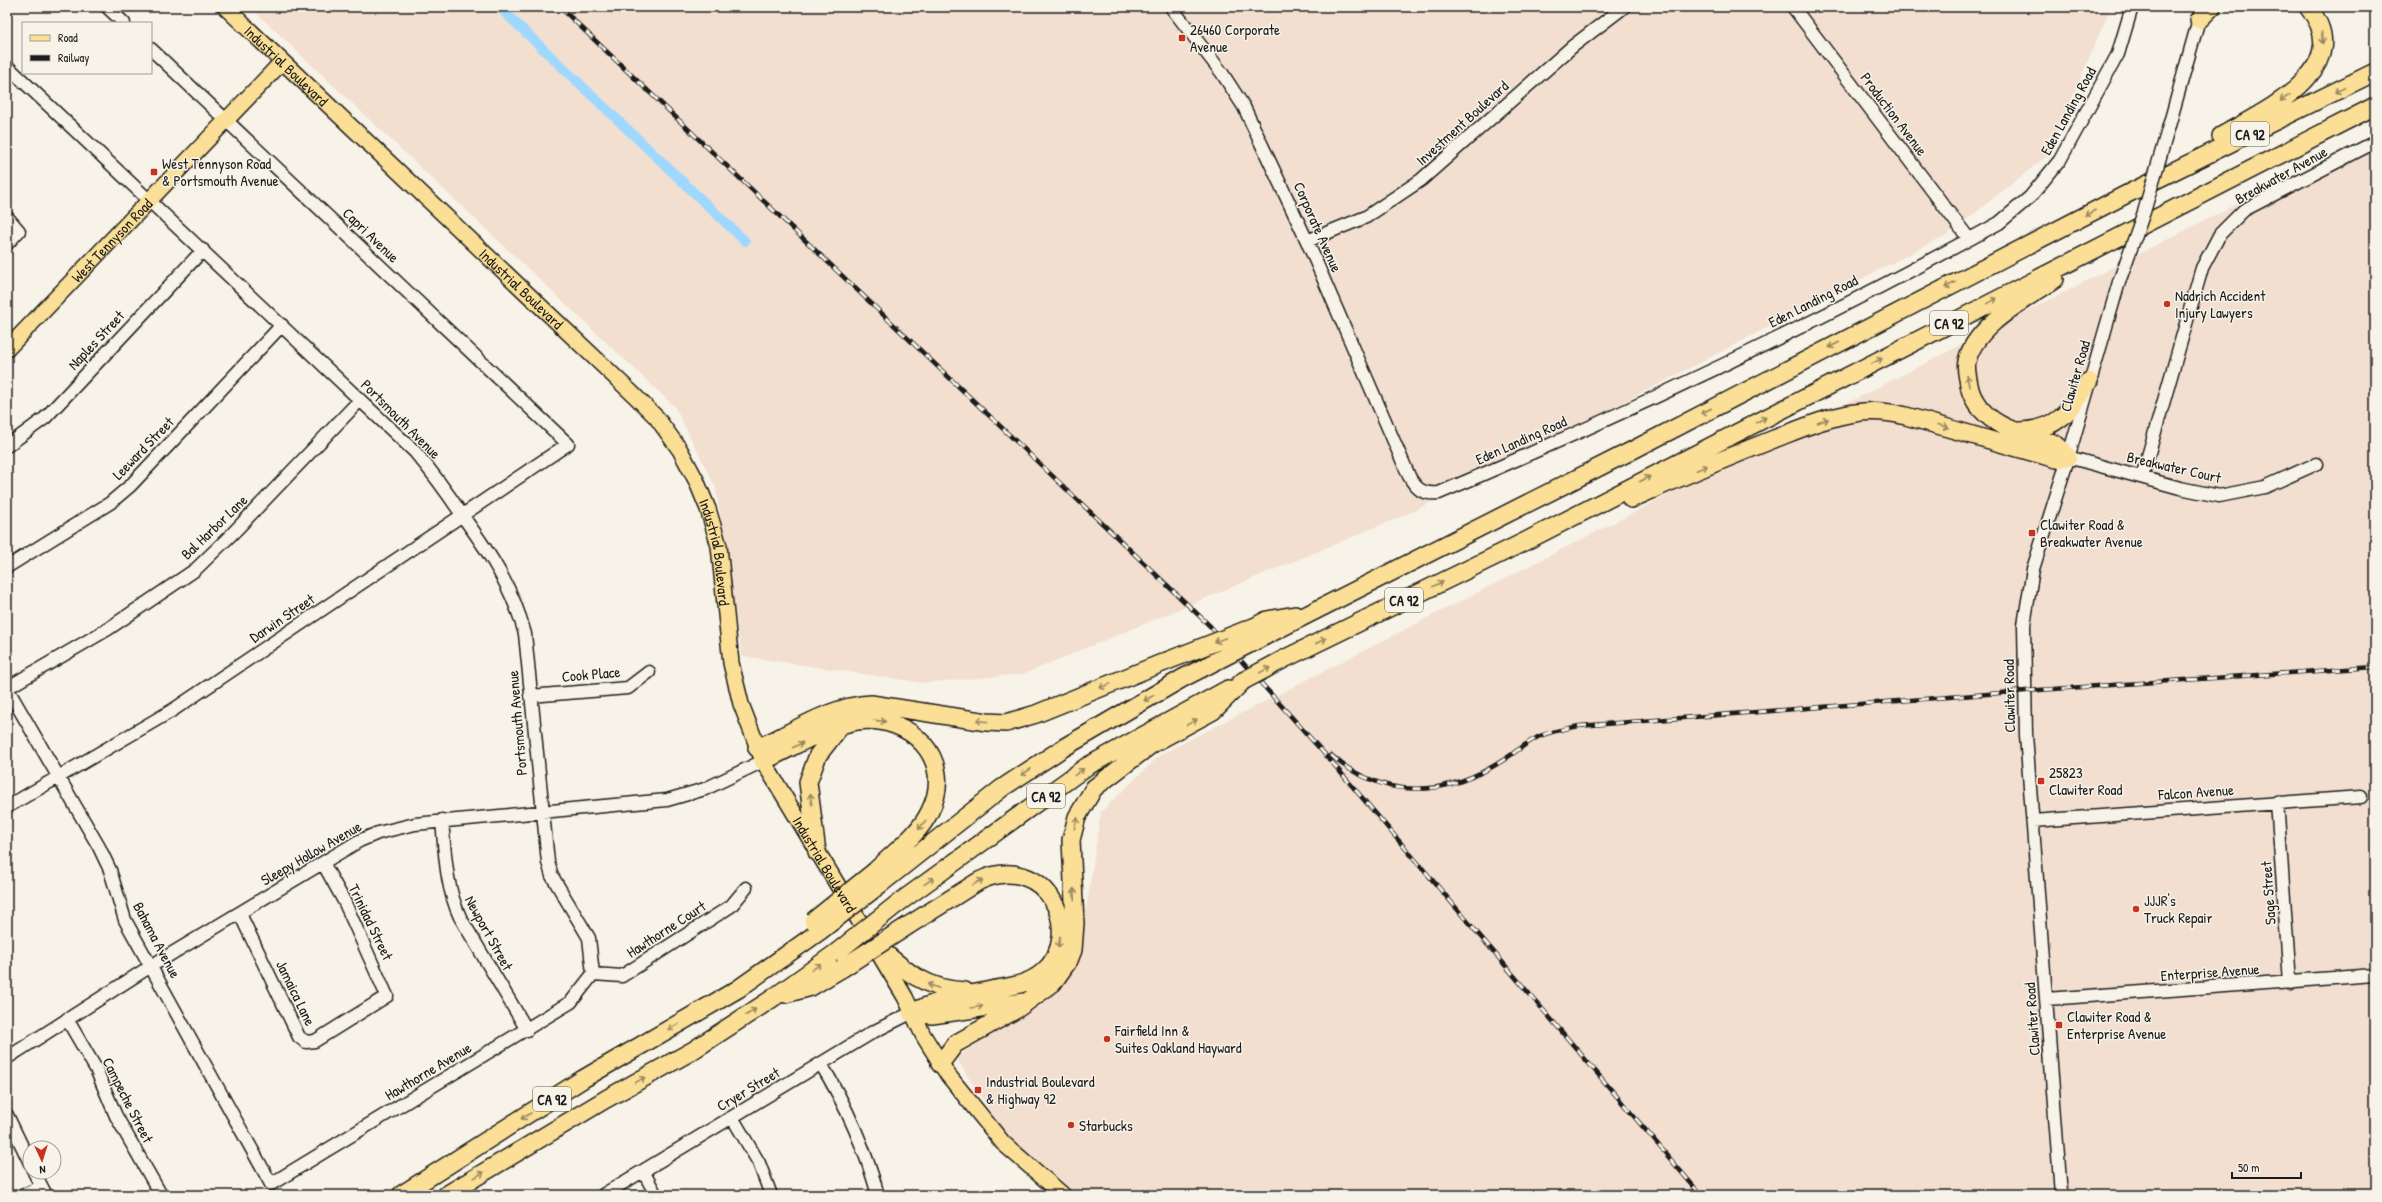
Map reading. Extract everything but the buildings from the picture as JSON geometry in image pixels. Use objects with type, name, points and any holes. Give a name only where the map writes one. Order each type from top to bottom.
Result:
[{"type":"highway","points":[[2200,14],[2212,7]]},
{"type":"highway","points":[[2124,195],[2287,97],[2302,84],[2318,63],[2323,46],[2322,33],[2317,18],[2308,7]]},
{"type":"highway","name":"CA 92","points":[[400,1195],[583,1079],[738,989],[879,876],[1002,788],[1063,748],[1261,631],[1315,611],[1629,452],[2124,195],[2375,72]]},
{"type":"highway","name":"CA 92","points":[[446,1195],[606,1099],[692,1050],[773,998],[837,952],[897,904],[1086,767],[1208,706],[1243,681],[1286,658],[1524,542],[2118,236],[2375,106]]},
{"type":"highway","points":[[2068,457],[2057,445],[2013,431],[1993,420],[1977,405],[1970,391],[1966,370],[1967,360],[1975,344],[1985,330],[2018,304],[2118,236]]},
{"type":"highway","points":[[2013,431],[2041,428],[2061,420],[2070,411],[2089,382]]},
{"type":"highway","points":[[1524,542],[1555,534],[1726,458],[1834,417],[1856,412],[1883,411],[1906,416],[2056,459],[2068,457]]},
{"type":"highway","points":[[760,754],[829,713],[852,705],[871,704],[987,722],[1019,720],[1167,661],[1261,631]]},
{"type":"highway","points":[[940,1064],[955,1044],[1017,1009],[1026,1001],[1053,983],[1062,972],[1073,950],[1075,923],[1071,840],[1077,817],[1089,796],[1103,779],[1208,706]]},
{"type":"highway","points":[[760,754],[842,725],[858,721],[876,720],[896,724],[907,730],[924,744],[934,760],[939,778],[936,797],[925,821],[879,876]]},
{"type":"highway","points":[[817,852],[808,782],[818,755],[842,725]]},
{"type":"highway","points":[[773,998],[812,987],[841,970],[909,925],[990,876],[1007,873],[1035,880],[1047,891],[1057,909],[1061,932],[1060,944],[1051,963],[1032,980],[928,1004],[911,1014]]},
{"type":"highway","points":[[869,939],[900,966],[932,986],[948,990],[985,992]]},
{"type":"highway","points":[[911,1014],[932,1015],[1026,1001]]},
{"type":"main road","name":"Industrial Boulevard","points":[[225,7],[634,395],[657,418],[680,450],[696,480],[719,546],[731,662],[741,704],[760,754],[817,852],[905,997],[911,1014],[940,1064],[999,1139],[1061,1195]]},
{"type":"main road","name":"West Tennyson Road","points":[[7,349],[282,62]]},
{"type":"street","points":[[107,7],[123,22]]},
{"type":"street","name":"Corporate Avenue","points":[[1171,7],[1222,74],[1244,107],[1308,241],[1409,476]]},
{"type":"street","name":"Investment Boulevard","points":[[1308,241],[1366,217],[1421,180],[1573,46],[1624,7]]},
{"type":"street","name":"Production Avenue","points":[[1793,7],[1969,240]]},
{"type":"street","name":"Eden Landing Road","points":[[1409,476],[1413,484],[1423,493],[1430,494],[1445,491],[1716,368],[1969,240],[2018,210],[2047,179],[2055,167],[2118,54],[2132,7]]},
{"type":"street","name":"Clawiter Road","points":[[2061,1195],[2026,735],[2024,625],[2033,569],[2120,282],[2144,212],[2200,14]]},
{"type":"street","name":"Capri Avenue","points":[[152,50],[568,444]]},
{"type":"street","name":"Portsmouth Avenue","points":[[7,66],[415,452],[441,483],[493,558],[518,607],[525,634],[542,812],[552,876],[588,938],[593,974]]},
{"type":"street","name":"Breakwater Avenue","points":[[2142,477],[2202,268],[2220,234],[2244,210],[2375,142]]},
{"type":"street","points":[[7,217],[19,231],[7,244]]},
{"type":"street","name":"Naples Street","points":[[7,446],[45,418],[203,250]]},
{"type":"street","name":"Leeward Street","points":[[7,568],[110,503],[130,486],[282,325]]},
{"type":"street","name":"Bal Harbor Lane","points":[[7,688],[108,629],[195,570],[228,538],[360,400]]},
{"type":"street","name":"Darwin Street","points":[[7,807],[173,710],[464,517],[568,444]]},
{"type":"street","name":"Breakwater Court","points":[[2068,457],[2219,496],[2265,487],[2316,464]]},
{"type":"street","name":"Cook Place","points":[[530,696],[628,688],[649,672]]},
{"type":"street","name":"Bahama Avenue","points":[[7,688],[99,847],[110,870],[125,920],[271,1184]]},
{"type":"street","name":"Sleepy Hollow Avenue","points":[[7,1058],[151,966],[323,863],[378,832],[397,827],[442,820],[667,800],[686,796],[760,754]]},
{"type":"street","name":"Falcon Avenue","points":[[2033,821],[2361,797]]},
{"type":"street","name":"Sage Street","points":[[2277,802],[2290,982]]},
{"type":"street","name":"Newport Street","points":[[442,820],[452,901],[460,918],[527,1030]]},
{"type":"street","name":"Trinidad Street","points":[[323,863],[344,901],[387,996]]},
{"type":"street","name":"Hawthorne Court","points":[[593,974],[622,976],[731,906],[746,888]]},
{"type":"street","name":"Jamaica Lane","points":[[240,914],[302,1040],[306,1042],[315,1041],[387,996]]},
{"type":"street","name":"Hawthorne Avenue","points":[[271,1184],[571,1002],[593,974]]},
{"type":"street","name":"Enterprise Avenue","points":[[2047,999],[2375,975]]},
{"type":"street","name":"Cryer Street","points":[[603,1195],[873,1032],[911,1014]]},
{"type":"street","name":"Campeche Street","points":[[67,1019],[96,1069],[116,1116],[161,1195]]},
{"type":"street","points":[[821,1064],[854,1124],[870,1164],[878,1195]]},
{"type":"street","points":[[7,1115],[22,1146]]},
{"type":"street","points":[[732,1117],[759,1163],[770,1195]]},
{"type":"street","points":[[643,1171],[656,1195]]},
{"type":"street","points":[[24,1195],[43,1191],[38,1180]]},
{"type":"shaded area","points":[[250,7],[2111,7],[2047,156],[1948,234],[1412,512],[1024,674],[923,683],[742,656],[716,488],[675,407]]},
{"type":"shaded area","points":[[2375,137],[2375,1195],[1057,1195],[1035,1180],[956,1058],[1056,988],[1081,942],[1101,812],[1160,755],[2250,197]]},
{"type":"waterway","points":[[499,7],[745,241]]},
{"type":"railway","points":[[560,7],[1210,626],[1330,760],[1701,1195]]},
{"type":"railway","points":[[1331,755],[1344,766],[1374,781],[1390,786],[1421,789],[1464,780],[1492,767],[1538,737],[1579,726],[2039,690],[2375,667]]},
{"type":"place","name":"26460 Corporate Avenue","points":[[1182,38]]},
{"type":"place","name":"West Tennyson Road & Portsmouth Avenue","points":[[154,172]]},
{"type":"place","name":"Nadrich Accident Injury Lawyers","points":[[2167,304]]},
{"type":"place","name":"Clawiter Road & Breakwater Avenue","points":[[2032,533]]},
{"type":"place","name":"25823 Clawiter Road","points":[[2041,781]]},
{"type":"place","name":"JJJR's Truck Repair","points":[[2136,909]]},
{"type":"place","name":"Clawiter Road & Enterprise Avenue","points":[[2059,1025]]},
{"type":"place","name":"Fairfield Inn & Suites Oakland Hayward","points":[[1107,1039]]},
{"type":"place","name":"Industrial Boulevard & Highway 92","points":[[978,1090]]},
{"type":"place","name":"Starbucks","points":[[1071,1125]]}]
